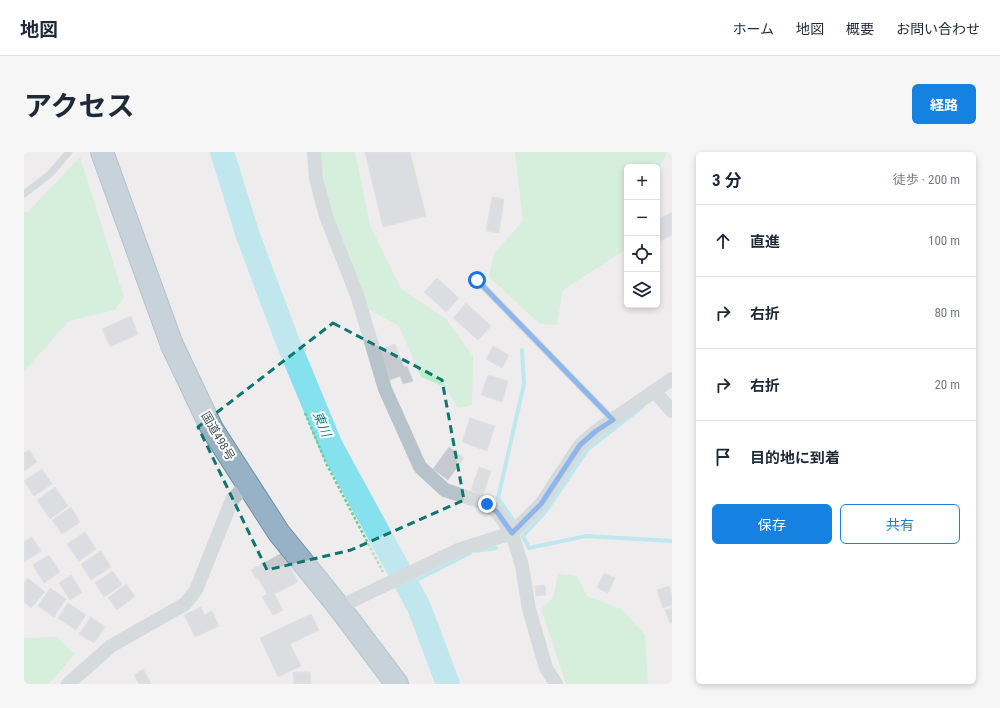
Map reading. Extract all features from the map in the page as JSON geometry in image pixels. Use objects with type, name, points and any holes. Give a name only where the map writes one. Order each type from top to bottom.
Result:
[{"type":"highway","name":"国道498号","points":[[102,152],[172,345],[212,429],[279,533],[340,607],[397,684]]},
{"type":"street","points":[[314,152],[316,179],[326,216],[358,298],[385,389],[420,467],[445,490],[487,504],[497,512],[512,533],[522,566],[529,609],[546,668],[556,684]]},
{"type":"street","points":[[340,607],[458,550],[512,533],[541,504],[580,445],[596,431],[672,379]]},
{"type":"street","points":[[655,392],[672,411]]},
{"type":"street","points":[[68,684],[110,646],[186,604],[196,590],[232,500],[247,484]]},
{"type":"lane","points":[[24,194],[50,174],[69,152]]},
{"type":"lane","points":[[477,280],[613,420]]},
{"type":"path","points":[[305,413],[327,465],[389,583]]},
{"type":"highlighted area","points":[[333,323],[442,380],[464,500],[351,550],[267,570],[198,427]]},
{"type":"green space","points":[[320,152],[355,152],[370,225],[401,289],[446,319],[473,356],[472,405],[458,408],[445,387],[421,377],[399,326],[368,309],[325,194]]},
{"type":"green space","points":[[515,152],[667,152],[660,166],[660,164],[624,164],[624,250],[563,290],[557,325],[540,324],[489,277],[494,253],[523,221]]},
{"type":"green space","points":[[80,157],[124,297],[115,310],[69,321],[24,371],[24,213],[28,212]]},
{"type":"green space","points":[[558,574],[577,576],[587,596],[621,609],[645,635],[648,684],[566,684],[541,609],[553,598]]},
{"type":"green space","points":[[57,637],[75,654],[49,684],[24,684],[24,638]]},
{"type":"building","points":[[365,152],[410,152],[426,216],[383,227]]},
{"type":"building","points":[[492,197],[504,199],[499,233],[486,231]]},
{"type":"building","points":[[672,212],[672,235],[660,241],[660,236],[660,218]]},
{"type":"building","points":[[437,278],[459,298],[446,312],[424,292]]},
{"type":"building","points":[[466,303],[491,326],[478,340],[453,318]]},
{"type":"building","points":[[131,316],[138,334],[110,347],[102,329]]},
{"type":"building","points":[[395,344],[404,367],[407,366],[413,381],[403,384],[400,376],[390,380],[379,350]]},
{"type":"building","points":[[493,346],[509,355],[502,368],[486,359]]},
{"type":"building","points":[[488,375],[508,381],[502,402],[481,395]]},
{"type":"building","points":[[470,418],[495,426],[487,451],[462,442]]},
{"type":"building","points":[[449,447],[464,458],[448,480],[433,469]]},
{"type":"building","points":[[29,450],[37,462],[24,471],[24,453]]},
{"type":"building","points":[[479,467],[491,471],[483,495],[471,490]]},
{"type":"building","points":[[42,469],[52,484],[34,496],[24,481]]},
{"type":"building","points":[[55,487],[68,506],[50,519],[37,500]]},
{"type":"building","points":[[71,507],[80,522],[62,534],[52,520]]},
{"type":"building","points":[[85,532],[96,549],[79,561],[67,544]]},
{"type":"building","points":[[32,537],[41,551],[24,562],[24,542]]},
{"type":"building","points":[[101,551],[111,567],[91,580],[81,564]]},
{"type":"building","points":[[282,553],[298,582],[274,594],[283,610],[273,615],[262,597],[267,594],[258,578],[256,579],[251,570]]},
{"type":"building","points":[[49,555],[60,572],[44,583],[33,565]]},
{"type":"building","points":[[113,571],[122,585],[104,597],[95,583]]},
{"type":"building","points":[[604,573],[615,578],[608,593],[597,588]]},
{"type":"building","points":[[71,575],[82,592],[70,600],[59,583]]},
{"type":"building","points":[[28,578],[45,592],[31,608],[24,602],[24,583]]},
{"type":"building","points":[[126,584],[135,596],[117,610],[108,598]]},
{"type":"building","points":[[545,585],[546,595],[536,596],[535,586]]},
{"type":"building","points":[[669,586],[672,596],[672,605],[663,608],[657,590]]},
{"type":"building","points":[[50,588],[66,599],[54,617],[38,606]]},
{"type":"building","points":[[68,603],[86,615],[76,630],[58,618]]},
{"type":"building","points":[[201,607],[204,615],[212,611],[219,626],[195,637],[184,615]]},
{"type":"building","points":[[672,608],[672,623],[670,623],[665,610]]},
{"type":"building","points":[[311,614],[319,630],[290,644],[301,666],[278,677],[260,638]]},
{"type":"building","points":[[91,617],[105,627],[94,643],[79,634]]},
{"type":"building","points":[[143,669],[151,683],[150,684],[139,684],[134,675]]},
{"type":"building","points":[[293,672],[310,672],[311,684],[294,684]]},
{"type":"waterway","name":"東川","points":[[222,152],[248,236],[287,340],[331,446],[419,607],[448,684]]},
{"type":"waterway","points":[[513,520],[498,498],[524,384],[522,350]]},
{"type":"waterway","points":[[642,407],[588,449],[546,511],[523,536],[529,548],[586,536],[672,541]]},
{"type":"waterway","points":[[476,551],[496,548]]},
{"type":"waterway","points":[[407,585],[470,553]]},
{"type":"route","points":[[477,280],[613,420],[596,431],[580,445],[541,504],[512,533],[497,512],[487,504]]}]
